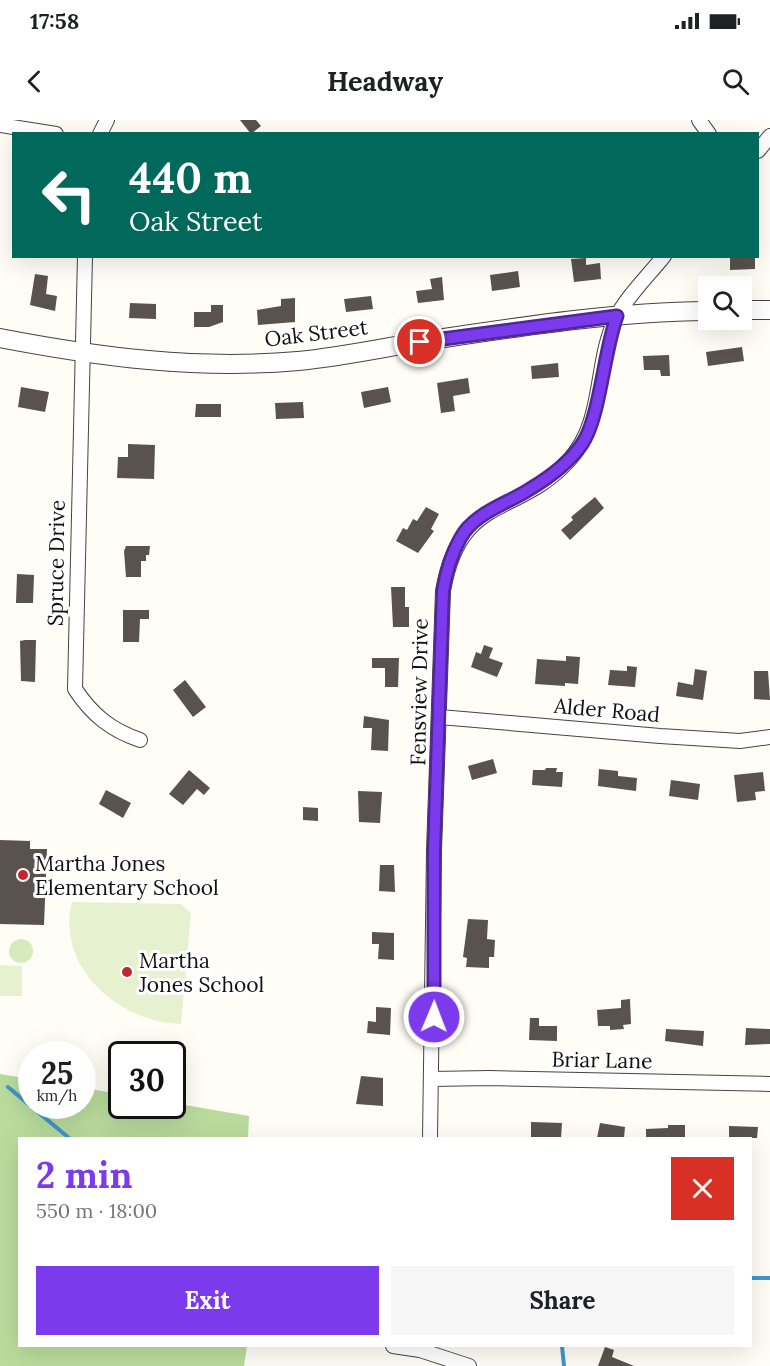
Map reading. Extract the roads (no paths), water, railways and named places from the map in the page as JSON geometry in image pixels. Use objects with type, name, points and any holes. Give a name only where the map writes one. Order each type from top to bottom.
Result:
[{"type":"street","points":[[0,125],[44,132]]},
{"type":"street","points":[[759,150],[770,136]]},
{"type":"street","name":"Spruce Drive","points":[[85,258],[75,689],[88,709],[108,725],[140,740]]},
{"type":"street","name":"Fensview Drive","points":[[430,1137],[434,851],[443,591],[446,572],[460,537],[475,521],[554,473],[569,461],[584,442],[594,411],[610,333],[617,316],[662,258]]},
{"type":"street","points":[[752,310],[770,310]]},
{"type":"street","name":"Oak Street","points":[[0,338],[82,353],[191,363],[297,361],[538,324],[617,316],[698,312]]},
{"type":"street","name":"Alder Road","points":[[440,717],[740,741],[770,737]]},
{"type":"street","name":"Briar Lane","points":[[432,1079],[489,1078],[770,1084]]},
{"type":"street","points":[[420,1348],[469,1366]]},
{"type":"waterway","points":[[8,1087],[68,1137]]},
{"type":"waterway","points":[[752,1278],[770,1278]]},
{"type":"waterway","points":[[562,1347],[564,1366]]},
{"type":"place","name":"Martha Jones Elementary School","points":[[23,875]]},
{"type":"place","name":"Martha Jones School","points":[[127,972]]}]
